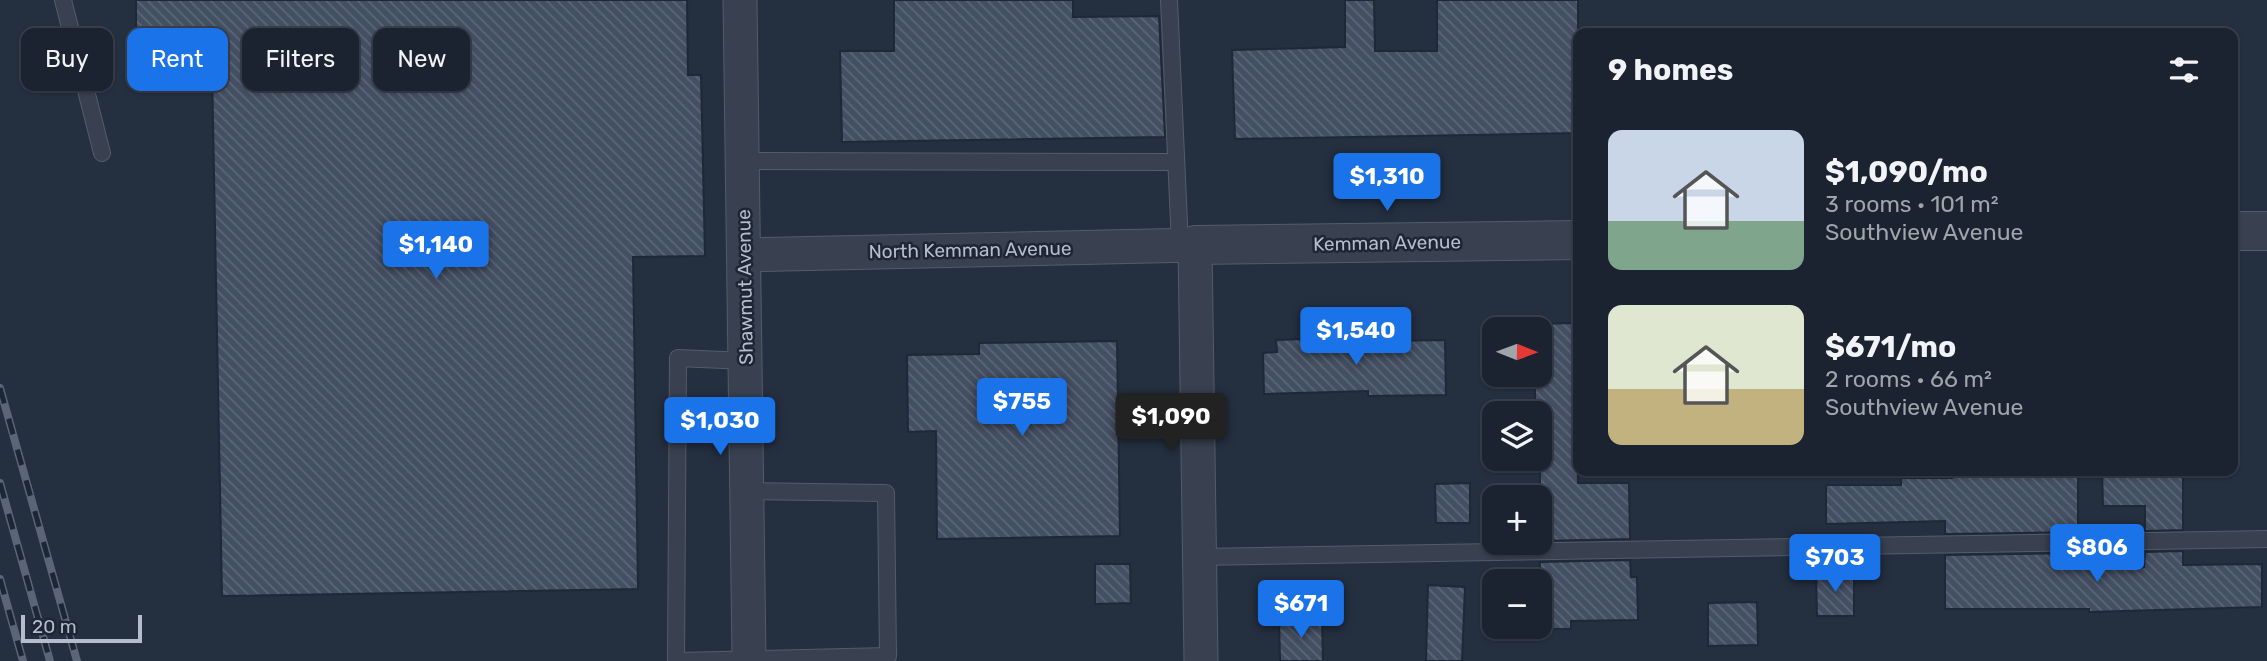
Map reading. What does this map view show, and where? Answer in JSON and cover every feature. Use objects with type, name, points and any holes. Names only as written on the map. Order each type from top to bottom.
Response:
[{"type":"street","name":"Shawmut Avenue","points":[[740,0],[749,659]]},
{"type":"street","points":[[2238,231],[2267,231]]},
{"type":"street","name":"Kemman Avenue","points":[[1188,245],[1573,240]]},
{"type":"street","name":"North Kemman Avenue","points":[[744,255],[1188,245]]},
{"type":"street","points":[[1188,245],[1201,661]]},
{"type":"lane","points":[[63,0],[102,153]]},
{"type":"lane","points":[[1169,0],[1176,162],[1188,245]]},
{"type":"lane","points":[[743,161],[1176,162]]},
{"type":"lane","points":[[746,361],[678,358],[676,661],[888,656],[886,493],[747,491]]},
{"type":"lane","points":[[1199,557],[2267,539]]},
{"type":"building","points":[[136,0],[687,0],[688,75],[701,75],[705,256],[633,257],[638,589],[222,596],[212,91],[228,91],[228,28],[136,28]]},
{"type":"building","points":[[894,0],[1073,0],[1073,17],[1159,16],[1165,137],[842,142],[840,51],[894,51]]},
{"type":"building","points":[[1345,0],[1374,0],[1375,51],[1437,51],[1437,0],[1578,0],[1578,28],[1573,28],[1573,133],[1235,139],[1232,50],[1345,47]]},
{"type":"building","points":[[1573,323],[1573,476],[1578,476],[1578,483],[1629,483],[1630,539],[1552,541],[1552,485],[1540,485],[1540,471],[1552,471],[1552,401],[1535,401],[1535,387],[1552,387],[1552,324]]},
{"type":"building","points":[[1337,338],[1337,342],[1445,340],[1446,395],[1368,396],[1368,391],[1264,394],[1263,353],[1277,352],[1276,340]]},
{"type":"building","points":[[1117,341],[1120,536],[937,539],[936,431],[908,432],[907,355],[979,354],[979,343]]},
{"type":"building","points":[[2078,476],[2078,532],[1945,534],[1945,521],[1826,524],[1826,485],[1901,485],[1901,478]]},
{"type":"building","points":[[2102,476],[2183,476],[2183,530],[2145,531],[2145,506],[2103,506]]},
{"type":"building","points":[[1470,483],[1470,523],[1436,523],[1435,484]]},
{"type":"building","points":[[2183,551],[2183,565],[2262,564],[2262,607],[2089,612],[2089,609],[1945,609],[1945,555],[2078,553],[2078,568],[2139,569],[2144,567],[2145,552]]},
{"type":"building","points":[[1630,560],[1631,577],[1637,577],[1638,620],[1571,621],[1571,629],[1552,629],[1552,569],[1540,569],[1540,562]]},
{"type":"building","points":[[1095,564],[1130,564],[1131,603],[1095,604]]},
{"type":"building","points":[[1816,573],[1854,573],[1854,616],[1817,616]]},
{"type":"building","points":[[1428,585],[1465,587],[1462,661],[1426,661]]},
{"type":"building","points":[[1757,602],[1758,645],[1708,646],[1708,603]]},
{"type":"building","points":[[1279,618],[1322,618],[1323,661],[1280,661]]},
{"type":"railway","points":[[0,388],[77,661]]},
{"type":"railway","points":[[0,483],[50,661]]},
{"type":"railway","points":[[0,579],[23,661]]}]
